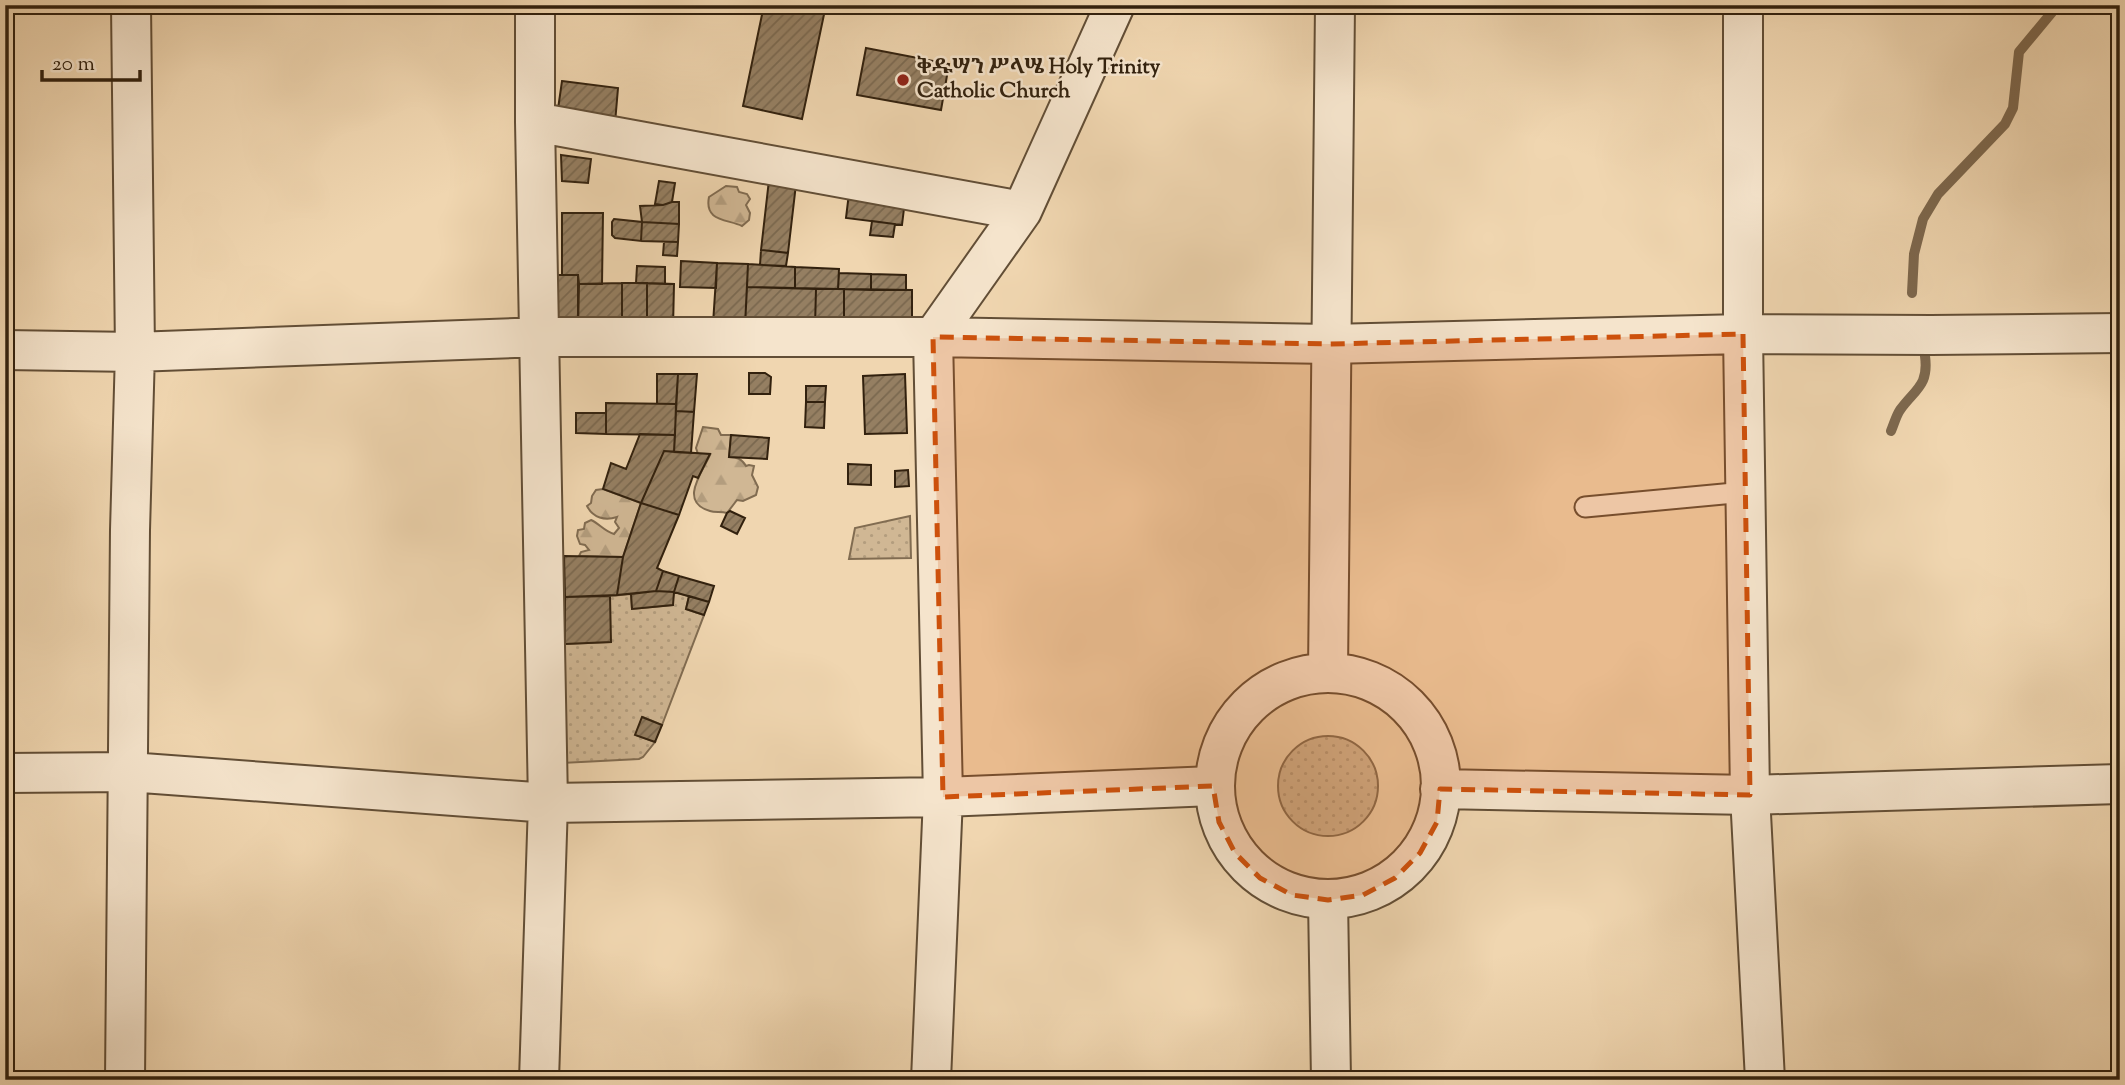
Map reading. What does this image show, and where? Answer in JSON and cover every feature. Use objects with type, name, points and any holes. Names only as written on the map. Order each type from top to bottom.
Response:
[{"type":"street","points":[[125,1080],[135,352],[131,5]]},
{"type":"street","points":[[535,5],[548,803],[539,1080]]},
{"type":"street","points":[[931,1080],[943,797],[933,337],[1022,211],[1115,5]]},
{"type":"street","points":[[1328,673],[1335,5]]},
{"type":"street","points":[[1743,5],[1743,334],[1750,795],[1765,1080]]},
{"type":"street","points":[[536,122],[1022,211]]},
{"type":"street","points":[[5,349],[135,352],[541,337],[933,337],[1330,344],[1743,334],[2120,333]]},
{"type":"street","points":[[1328,673],[1363,678],[1395,694],[1420,719],[1437,751],[1440,789],[1437,821],[1420,853],[1395,878],[1363,895],[1328,900],[1292,895],[1260,878],[1235,853],[1219,822],[1213,786],[1219,751],[1235,720],[1260,694],[1292,678],[1328,673]]},
{"type":"street","points":[[5,773],[129,772],[548,803],[943,797],[1213,786]]},
{"type":"street","points":[[1440,789],[1750,795],[2120,784]]},
{"type":"street","points":[[1328,900],[1331,1080]]},
{"type":"lane","points":[[1585,507],[1745,492]]},
{"type":"highlighted area","points":[[1743,334],[1750,795],[1440,789],[1437,822],[1420,853],[1395,878],[1363,895],[1328,900],[1292,895],[1260,878],[1235,853],[1219,822],[1213,786],[943,797],[933,337],[1330,344]]},
{"type":"green space","points":[[726,186],[737,187],[739,192],[747,194],[750,199],[746,205],[750,213],[749,220],[742,226],[718,218],[710,211],[709,197]]},
{"type":"green space","points":[[703,427],[718,429],[721,435],[731,435],[729,457],[739,459],[746,466],[754,466],[752,475],[758,487],[756,495],[743,501],[737,500],[727,513],[701,507],[694,494],[710,455],[698,454],[696,448]]},
{"type":"green space","points":[[603,489],[641,503],[623,557],[579,556],[581,552],[589,550],[580,544],[577,536],[578,530],[584,529],[585,523],[591,520],[614,534],[619,528],[615,522],[617,517],[600,518],[587,506],[596,490]]},
{"type":"green space","points":[[910,516],[911,558],[849,559],[855,528]]},
{"type":"green space","points":[[674,592],[689,596],[686,609],[704,615],[662,725],[643,717],[636,735],[655,742],[639,759],[562,763],[565,644],[610,642],[610,596],[631,594],[632,609],[672,605]]},
{"type":"green space","points":[[1328,736],[1347,740],[1364,750],[1374,767],[1378,786],[1374,805],[1364,822],[1347,832],[1328,836],[1309,832],[1292,822],[1282,805],[1278,786],[1282,767],[1292,750],[1309,740]]},
{"type":"building","points":[[764,5],[826,5],[802,119],[743,106]]},
{"type":"building","name":"ቅዱሣን ሥላሤ Holy Trinity Catholic Church","points":[[866,48],[949,64],[941,110],[857,95]]},
{"type":"building","points":[[562,81],[618,88],[615,123],[557,116]]},
{"type":"building","points":[[561,155],[591,159],[588,183],[562,181]]},
{"type":"building","points":[[769,180],[796,184],[788,253],[761,250]]},
{"type":"building","points":[[659,181],[675,183],[672,202],[655,204]]},
{"type":"building","points":[[849,193],[905,200],[902,225],[846,218]]},
{"type":"building","points":[[679,202],[679,224],[642,222],[640,206]]},
{"type":"building","points":[[562,213],[603,213],[602,284],[579,284],[578,275],[562,275]]},
{"type":"building","points":[[614,219],[642,222],[641,241],[615,238],[612,235]]},
{"type":"building","points":[[872,221],[895,224],[893,237],[870,235]]},
{"type":"building","points":[[642,222],[679,224],[678,242],[641,241]]},
{"type":"building","points":[[664,242],[678,242],[677,256],[663,255]]},
{"type":"building","points":[[761,250],[788,253],[786,266],[760,265]]},
{"type":"building","points":[[681,261],[717,263],[716,288],[680,287]]},
{"type":"building","points":[[717,263],[748,264],[745,326],[713,324]]},
{"type":"building","points":[[748,264],[795,267],[795,288],[747,287]]},
{"type":"building","points":[[637,266],[665,267],[665,284],[636,283]]},
{"type":"building","points":[[795,267],[839,269],[838,289],[795,288]]},
{"type":"building","points":[[839,273],[871,274],[871,290],[838,289]]},
{"type":"building","points":[[871,274],[906,275],[906,290],[871,290]]},
{"type":"building","points":[[553,275],[578,275],[578,327],[557,322]]},
{"type":"building","points":[[622,283],[622,326],[578,327],[579,284]]},
{"type":"building","points":[[622,283],[647,283],[647,327],[622,326]]},
{"type":"building","points":[[647,283],[674,284],[673,328],[647,327]]},
{"type":"building","points":[[747,287],[816,289],[815,327],[745,326]]},
{"type":"building","points":[[816,289],[844,289],[844,327],[815,327]]},
{"type":"building","points":[[844,289],[912,290],[912,327],[844,327]]},
{"type":"building","points":[[749,373],[765,373],[771,377],[770,394],[749,394]]},
{"type":"building","points":[[657,374],[678,374],[676,404],[657,404]]},
{"type":"building","points":[[678,374],[697,374],[694,412],[676,411]]},
{"type":"building","points":[[905,374],[907,433],[865,434],[863,376]]},
{"type":"building","points":[[806,386],[826,386],[825,402],[806,402]]},
{"type":"building","points":[[806,402],[825,402],[824,428],[805,427]]},
{"type":"building","points":[[606,403],[676,404],[675,435],[606,434]]},
{"type":"building","points":[[676,411],[694,412],[691,453],[674,452]]},
{"type":"building","points":[[576,413],[606,413],[606,434],[576,433]]},
{"type":"building","points":[[640,434],[675,435],[674,452],[664,451],[641,503],[603,489],[611,463],[626,469]]},
{"type":"building","points":[[731,435],[769,438],[767,459],[729,457]]},
{"type":"building","points":[[664,451],[710,454],[698,478],[693,476],[679,515],[641,503]]},
{"type":"building","points":[[848,464],[871,465],[871,485],[848,484]]},
{"type":"building","points":[[908,470],[909,486],[895,487],[895,471]]},
{"type":"building","points":[[641,503],[679,515],[657,568],[663,571],[656,591],[617,595],[623,557]]},
{"type":"building","points":[[730,511],[745,518],[737,534],[721,526]]},
{"type":"building","points":[[564,556],[623,557],[617,595],[565,597]]},
{"type":"building","points":[[663,571],[679,576],[674,592],[656,591]]},
{"type":"building","points":[[679,576],[714,586],[709,602],[674,592]]},
{"type":"building","points":[[674,592],[673,605],[632,609],[631,594]]},
{"type":"building","points":[[610,596],[611,642],[565,644],[565,597]]},
{"type":"building","points":[[689,596],[709,602],[704,615],[686,609]]},
{"type":"building","points":[[642,717],[662,725],[655,742],[635,735]]},
{"type":"waterway","points":[[1912,293],[1914,254],[1923,219],[1938,194],[2005,124],[2013,108],[2019,52],[2058,5]]},
{"type":"waterway","points":[[1891,431],[1900,410],[1923,381],[1925,356]]},
{"type":"place","name":"ቅዱሣን ሥላሤ Holy Trinity Catholic Church","points":[[903,80]]}]
